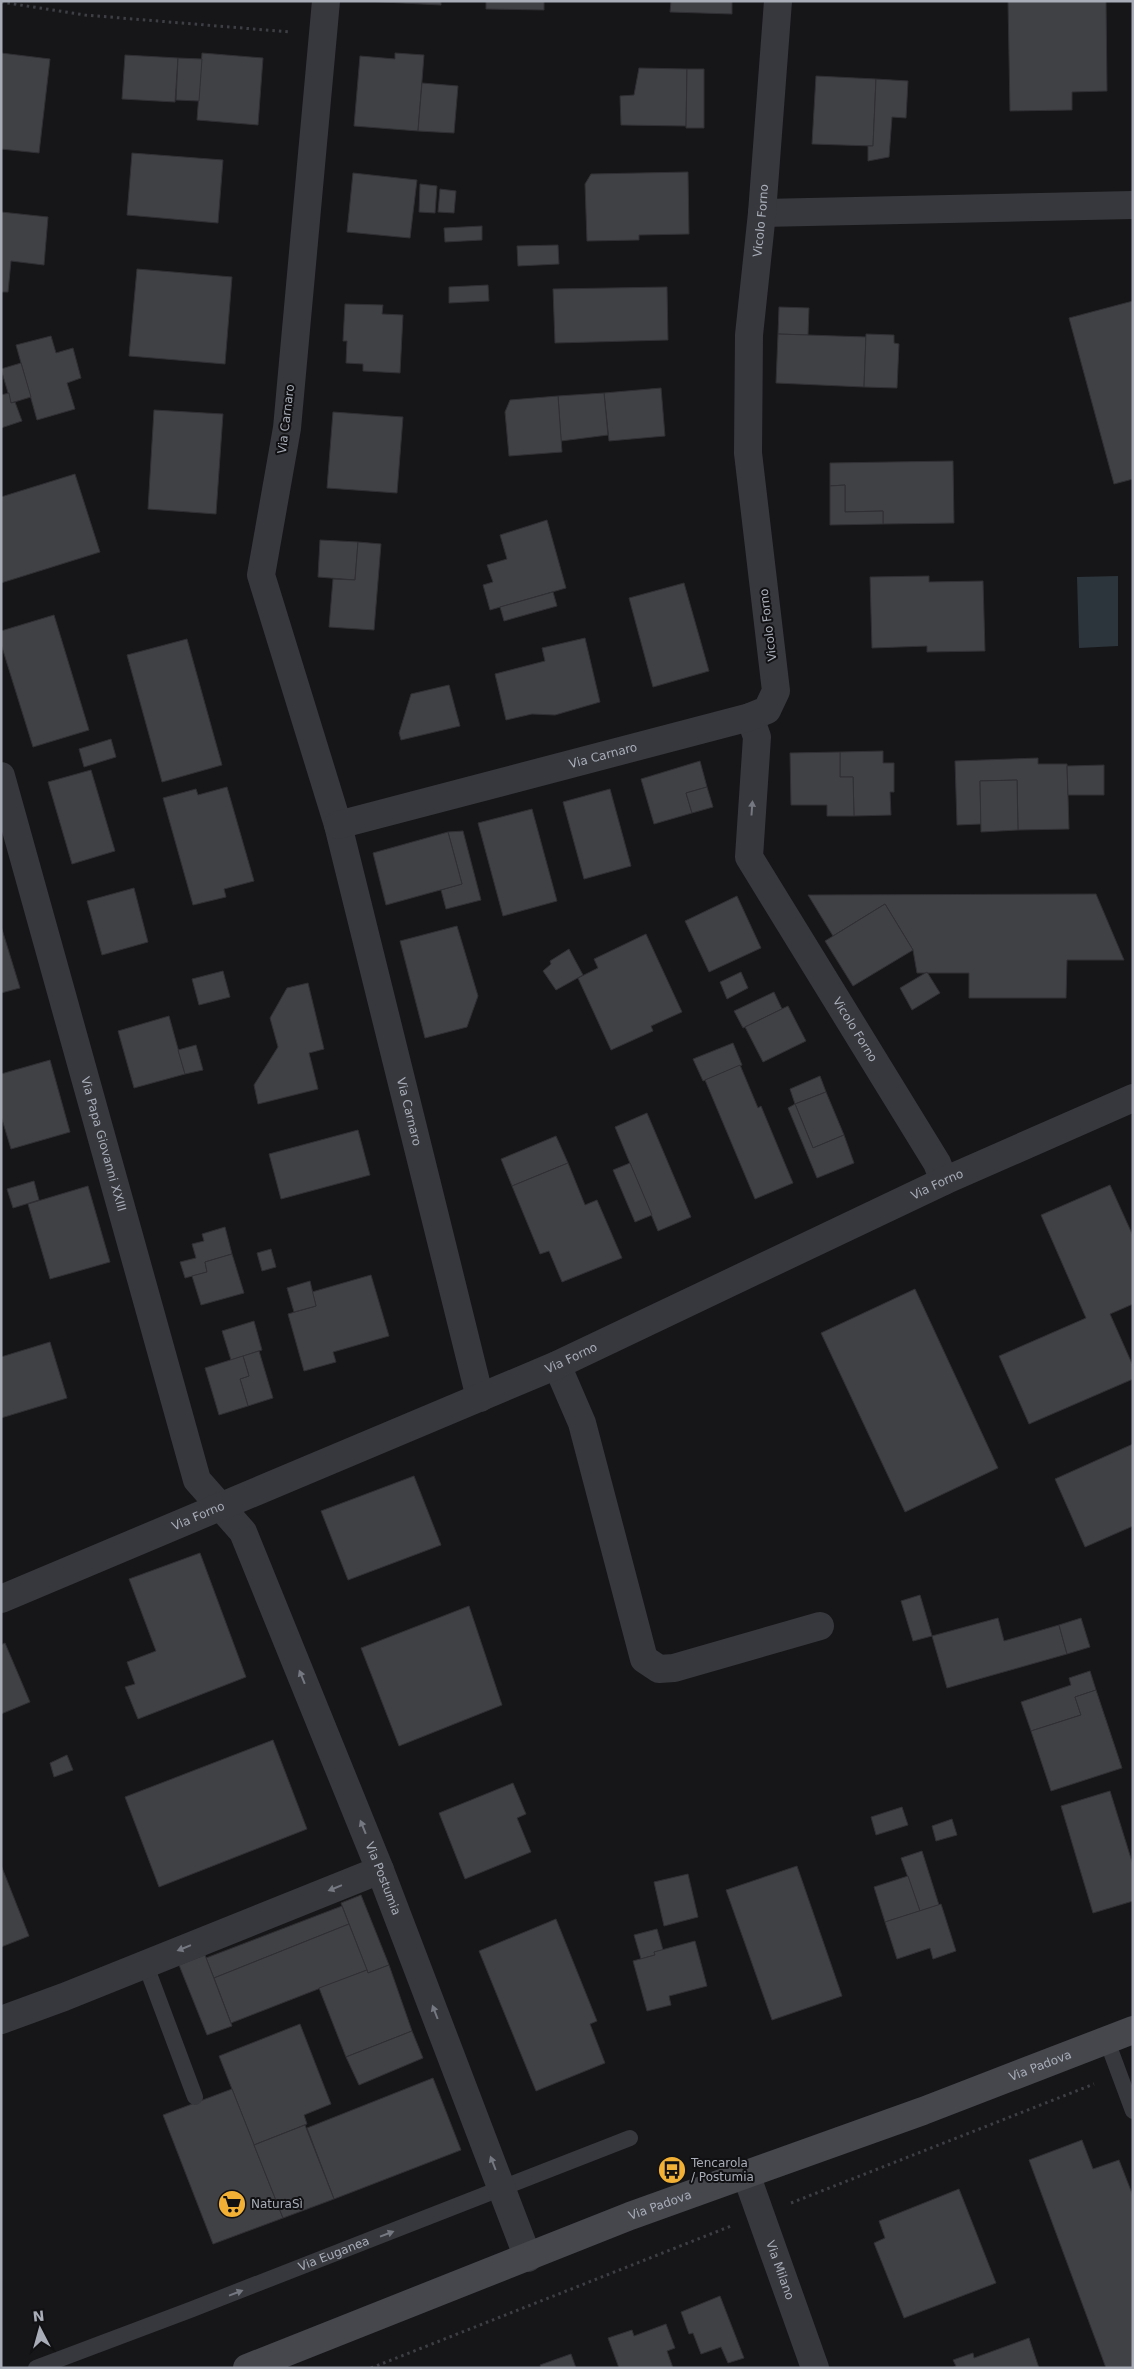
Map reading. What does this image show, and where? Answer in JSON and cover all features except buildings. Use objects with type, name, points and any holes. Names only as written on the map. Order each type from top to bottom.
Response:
[{"type":"main road","name":"Via Padova","points":[[247,2368],[630,2216],[923,2111],[1133,2030]]},
{"type":"street","name":"Via Carnaro","points":[[326,1],[286,428],[261,576],[338,825],[480,1398]]},
{"type":"street","name":"Vicolo Forno","points":[[778,1],[762,213],[750,335],[748,453],[776,691],[767,710],[750,717],[757,737],[749,857],[937,1163],[944,1181]]},
{"type":"street","points":[[762,213],[1133,204]]},
{"type":"street","name":"Via Carnaro","points":[[338,825],[750,717]]},
{"type":"street","name":"Via Papa Giovanni XXIII","points":[[1,777],[197,1480],[220,1507]]},
{"type":"street","name":"Via Forno","points":[[1,1599],[557,1365],[944,1181],[1133,1098]]},
{"type":"street","points":[[557,1365],[582,1423],[644,1659],[659,1669],[674,1668],[820,1626]]},
{"type":"street","name":"Via Postumia","points":[[220,1507],[243,1532],[380,1870],[528,2258]]},
{"type":"street","points":[[1,2020],[64,1997],[380,1870]]},
{"type":"street","name":"Via Milano","points":[[746,2174],[815,2368]]},
{"type":"lane","points":[[145,1964],[195,2097]]},
{"type":"lane","points":[[1107,2041],[1133,2111]]},
{"type":"lane","name":"Via Euganea","points":[[36,2368],[190,2310],[630,2138]]},
{"type":"path","points":[[1,2],[85,15],[323,35]]},
{"type":"shaded area","points":[[1118,576],[1118,646],[1079,648],[1077,577]]},
{"type":"place","name":"Tencarola / Postumia","points":[[672,2170]]},
{"type":"place","name":"NaturaSì","points":[[232,2204]]}]
